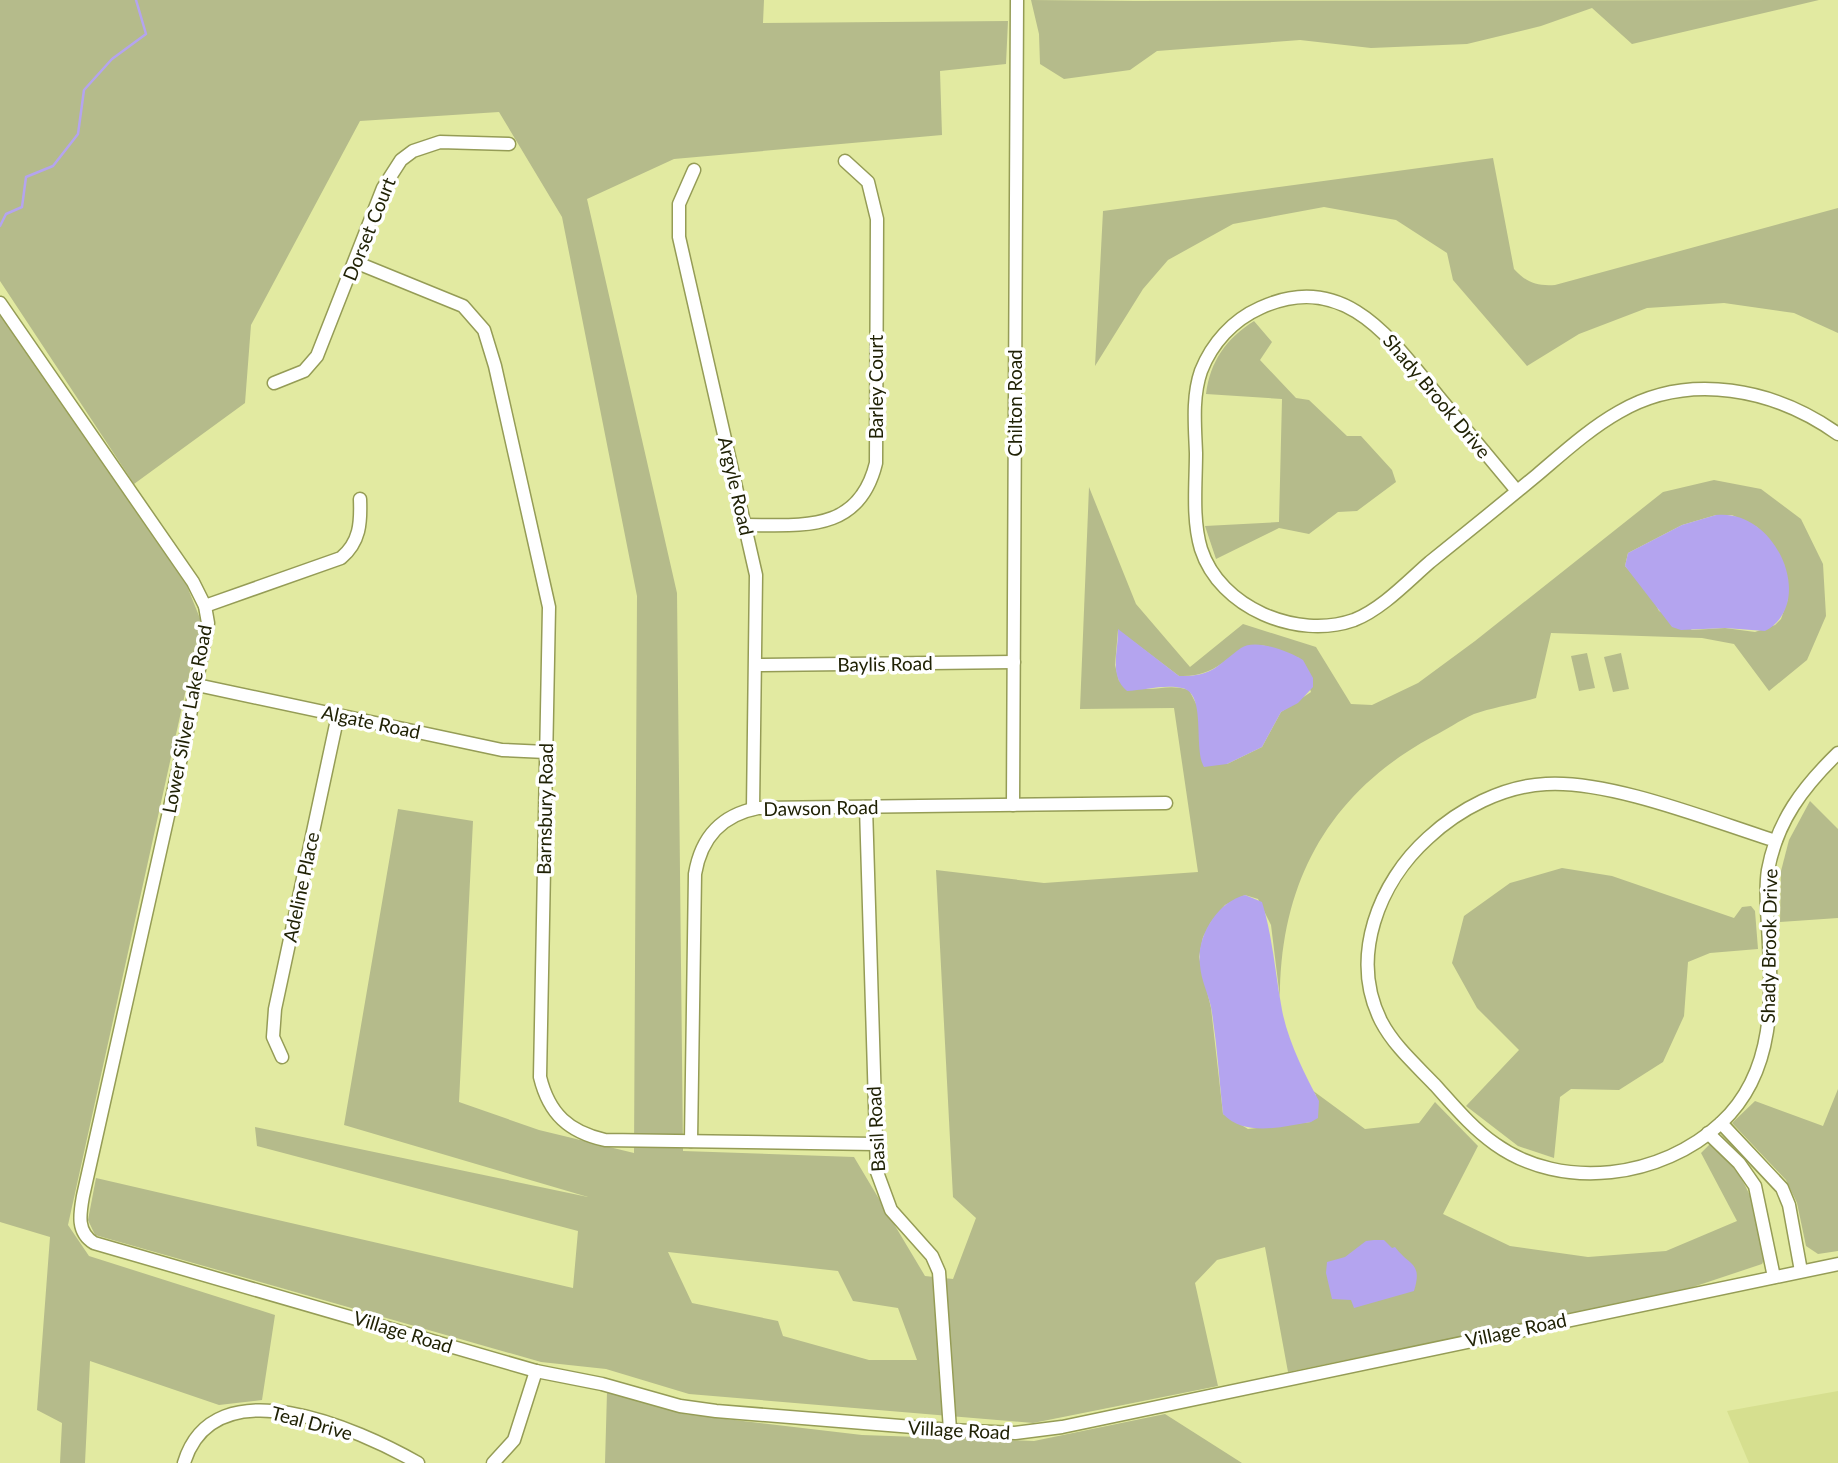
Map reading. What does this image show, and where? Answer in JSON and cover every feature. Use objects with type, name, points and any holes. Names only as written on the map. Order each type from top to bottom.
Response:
[{"type":"street","name":"Chilton Road","points":[[1013,805],[1017,0]]},
{"type":"street","name":"Dorset Court","points":[[274,383],[304,371],[317,356],[386,180],[405,156],[428,144],[440,142],[509,144]]},
{"type":"street","name":"Barley Court","points":[[745,525],[808,525],[836,518],[858,501],[872,477],[876,463],[877,219],[868,182],[845,161]]},
{"type":"street","name":"Argyle Road","points":[[694,170],[679,204],[679,237],[756,575],[757,665],[753,809]]},
{"type":"street","name":"Barnsbury Road","points":[[355,262],[453,299],[474,316],[484,330],[495,366],[547,598],[540,1077],[544,1092],[557,1115],[569,1126],[588,1136],[605,1139],[875,1144]]},
{"type":"street","name":"Shady Brook Drive","points":[[1517,491],[1386,332],[1358,311],[1337,302],[1316,297],[1294,297],[1245,314],[1224,332],[1209,354],[1200,374],[1195,423],[1196,524],[1201,550],[1215,576],[1234,597],[1259,613],[1289,623],[1312,625],[1356,619],[1517,491],[1597,426],[1622,410],[1678,391],[1715,389],[1773,398],[1807,413],[1838,434]]},
{"type":"street","name":"Lower Silver Lake Road","points":[[0,303],[192,582],[205,607],[208,624],[197,685],[85,1190],[80,1222],[88,1239]]},
{"type":"street","points":[[205,607],[341,558],[351,549],[358,533],[360,499]]},
{"type":"street","name":"Baylis Road","points":[[757,665],[1014,662]]},
{"type":"street","name":"Algate Road","points":[[197,685],[502,750],[546,752]]},
{"type":"street","name":"Adeline Place","points":[[282,1057],[273,1037],[275,1009],[338,715]]},
{"type":"street","name":"Shady Brook Drive","points":[[1776,841],[1613,791],[1582,785],[1545,783],[1505,792],[1468,808],[1437,829],[1409,855],[1394,877],[1373,925],[1368,956],[1371,989],[1380,1019],[1394,1042],[1477,1130],[1497,1146],[1536,1163],[1570,1171],[1603,1174],[1629,1171],[1660,1161],[1709,1133],[1721,1123],[1746,1091],[1768,1034],[1772,988],[1766,884],[1776,841],[1796,799],[1838,753]]},
{"type":"street","name":"Dawson Road","points":[[691,1141],[698,858],[704,844],[720,824],[753,809],[1166,803]]},
{"type":"street","name":"Basil Road","points":[[866,807],[877,1172],[888,1204],[904,1227],[932,1256],[939,1272],[950,1430]]},
{"type":"street","points":[[1721,1123],[1782,1188],[1789,1205],[1801,1271]]},
{"type":"street","points":[[1709,1133],[1739,1163],[1755,1186],[1774,1277]]},
{"type":"street","name":"Village Road","points":[[88,1239],[122,1252],[536,1371],[602,1384],[680,1406],[950,1430],[1015,1433],[1062,1427],[1838,1264]]},
{"type":"street","points":[[493,1463],[514,1440],[536,1371]]},
{"type":"street","name":"Teal Drive","points":[[184,1463],[190,1447],[204,1427],[225,1414],[248,1409],[319,1422],[379,1443],[418,1463]]},
{"type":"shaded area","points":[[0,0],[764,0],[763,23],[1008,21],[1006,64],[940,71],[942,135],[674,159],[587,199],[677,593],[683,1151],[854,1157],[925,1276],[953,1279],[976,1218],[953,1197],[936,870],[1044,883],[1198,872],[1174,708],[1080,709],[1089,487],[1136,604],[1190,667],[1243,624],[1316,647],[1351,704],[1372,705],[1418,683],[1663,492],[1714,480],[1761,489],[1801,519],[1823,564],[1826,616],[1807,660],[1769,691],[1734,644],[1702,638],[1551,633],[1536,698],[1474,714],[1432,737],[1396,760],[1365,785],[1339,814],[1317,845],[1301,879],[1289,916],[1282,956],[1280,998],[1271,925],[1258,899],[1245,895],[1225,905],[1203,937],[1199,957],[1211,1008],[1223,1114],[1248,1129],[1311,1122],[1316,1095],[1312,1090],[1365,1129],[1419,1123],[1435,1102],[1478,1146],[1443,1214],[1510,1246],[1588,1257],[1666,1251],[1737,1221],[1701,1153],[1711,1143],[1735,1170],[1749,1194],[1766,1256],[1762,1264],[1684,1290],[1288,1372],[1265,1247],[1217,1260],[1195,1283],[1218,1386],[1033,1423],[689,1394],[606,1369],[541,1362],[95,1235],[88,1220],[96,1178],[573,1288],[578,1231],[257,1146],[255,1127],[588,1197],[344,1125],[398,809],[473,821],[459,1102],[539,1130],[634,1153],[637,596],[562,217],[499,112],[360,121],[251,325],[245,403],[134,484],[0,281]],"holes":[[[1716,515],[1732,515],[1757,527],[1784,564],[1788,599],[1781,619],[1775,625],[1755,632],[1725,628],[1692,630],[1659,611],[1651,596],[1625,566],[1628,553],[1682,525]],[[1118,630],[1179,676],[1206,672],[1249,646],[1262,645],[1299,658],[1311,692],[1281,712],[1262,747],[1227,764],[1189,690],[1130,686],[1119,681],[1115,665]],[[668,1252],[838,1271],[853,1301],[898,1308],[917,1360],[869,1360],[783,1336],[778,1321],[692,1303]]]},
{"type":"shaded area","points":[[1031,0],[1819,0],[1632,44],[1592,8],[1541,26],[1467,44],[1371,48],[1300,40],[1157,51],[1130,70],[1064,79],[1040,64],[1039,34]]},
{"type":"shaded area","points":[[1493,158],[1514,269],[1523,278],[1542,285],[1555,285],[1838,208],[1838,333],[1794,313],[1724,303],[1647,308],[1579,334],[1527,366],[1453,280],[1447,253],[1396,220],[1324,207],[1233,224],[1168,260],[1143,289],[1095,366],[1103,211]]},
{"type":"shaded area","points":[[0,316],[187,586],[201,621],[68,1225],[89,1256],[275,1315],[262,1400],[219,1405],[90,1361],[85,1463],[60,1463],[62,1423],[37,1410],[50,1237],[0,1222]]},
{"type":"shaded area","points":[[1254,321],[1272,342],[1260,360],[1296,398],[1309,400],[1347,436],[1361,436],[1392,470],[1396,482],[1357,511],[1338,512],[1309,534],[1279,528],[1216,559],[1205,526],[1279,522],[1282,399],[1206,394],[1211,371],[1221,352],[1236,335]]},
{"type":"shaded area","points":[[1716,515],[1738,517],[1757,526],[1772,542],[1783,560],[1788,581],[1788,600],[1780,618],[1765,631],[1725,628],[1681,630],[1672,627],[1625,566],[1628,553],[1682,525]]},
{"type":"shaded area","points":[[1118,629],[1179,676],[1207,672],[1247,645],[1264,645],[1303,660],[1313,678],[1313,687],[1298,703],[1281,712],[1262,747],[1227,764],[1204,767],[1199,747],[1197,710],[1190,692],[1175,687],[1127,691],[1121,685],[1116,670]]},
{"type":"shaded area","points":[[1587,653],[1595,688],[1579,691],[1571,656]]},
{"type":"shaded area","points":[[1621,653],[1629,689],[1613,692],[1604,657]]},
{"type":"shaded area","points":[[1810,801],[1838,829],[1838,918],[1780,922],[1781,871],[1789,840]]},
{"type":"shaded area","points":[[1562,868],[1612,876],[1734,918],[1742,907],[1751,906],[1755,911],[1758,949],[1710,953],[1688,962],[1684,1016],[1663,1062],[1619,1090],[1571,1089],[1560,1097],[1554,1158],[1518,1146],[1466,1106],[1519,1050],[1477,1008],[1452,963],[1464,916],[1510,883]]},
{"type":"shaded area","points":[[1245,895],[1262,902],[1288,1033],[1319,1101],[1318,1118],[1311,1122],[1276,1128],[1253,1128],[1242,1126],[1223,1114],[1213,1020],[1200,965],[1201,943],[1217,913]]},
{"type":"shaded area","points":[[1838,1089],[1838,1251],[1818,1254],[1806,1246],[1797,1203],[1786,1180],[1732,1123],[1755,1101],[1823,1126]]},
{"type":"shaded area","points":[[1384,1240],[1392,1248],[1395,1247],[1413,1265],[1417,1275],[1414,1291],[1354,1308],[1351,1300],[1332,1299],[1326,1273],[1327,1262],[1345,1257],[1366,1241]]},
{"type":"shaded area","points":[[1838,1391],[1838,1463],[1749,1463],[1727,1411]]},
{"type":"shaded area","points":[[607,1392],[684,1414],[862,1435],[1034,1441],[1165,1414],[1242,1463],[605,1463]]},
{"type":"waterway","points":[[0,226],[6,214],[22,207],[26,177],[53,166],[78,134],[84,90],[112,59],[146,34],[136,0]]}]
